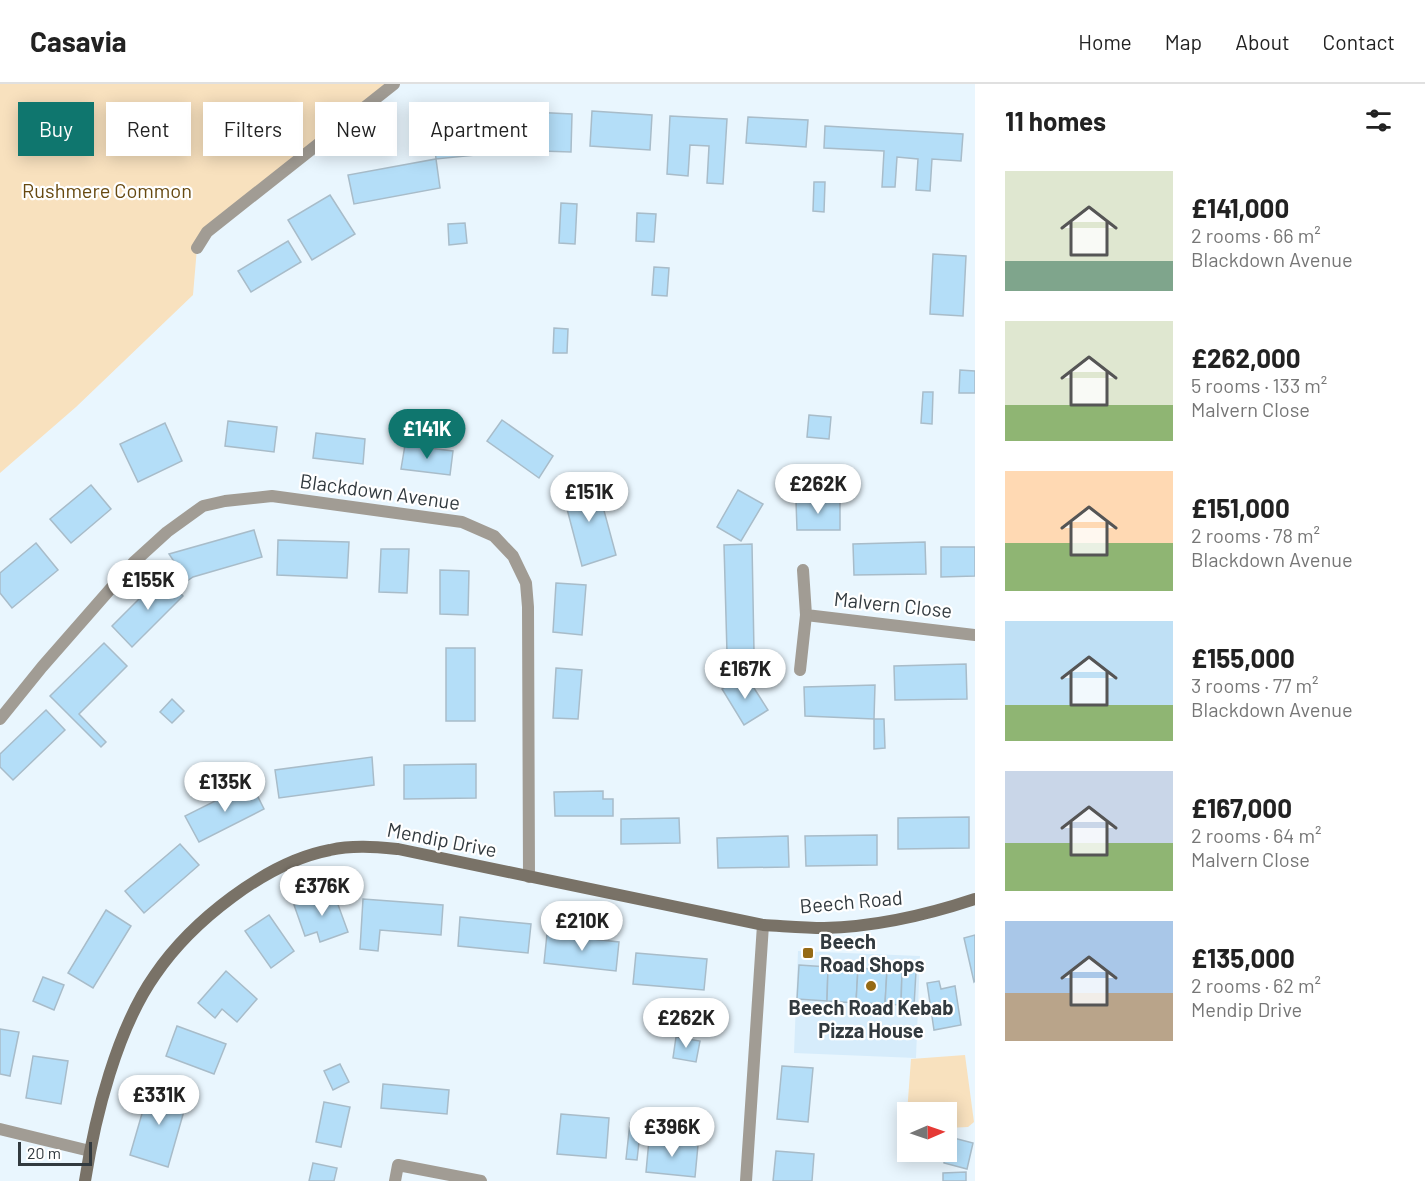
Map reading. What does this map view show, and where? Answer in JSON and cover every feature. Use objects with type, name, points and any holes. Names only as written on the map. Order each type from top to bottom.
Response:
[{"type":"street","points":[[197,248],[207,232],[394,84]]},
{"type":"street","name":"Blackdown Avenue","points":[[0,719],[42,667],[134,562],[166,532],[203,506],[272,496],[462,522],[494,536],[513,556],[526,583],[529,877]]},
{"type":"street","name":"Malvern Close","points":[[800,670],[806,615],[803,570]]},
{"type":"street","name":"Malvern Close","points":[[806,615],[975,635]]},
{"type":"street","name":"Mendip Drive","points":[[85,1181],[100,1108],[120,1048],[132,1016],[154,976],[200,925],[229,899],[249,885],[285,866],[328,850],[371,846],[398,849],[763,925]]},
{"type":"street","name":"Beech Road","points":[[763,925],[825,928],[878,923],[924,914],[975,899]]},
{"type":"street","points":[[746,1181],[763,925]]},
{"type":"street","points":[[0,1129],[90,1151]]},
{"type":"street","points":[[395,1181],[398,1165],[481,1181]]},
{"type":"shaded area","points":[[798,951],[920,956],[916,1058],[794,1053]]},
{"type":"green space","name":"Rushmere Common","points":[[0,84],[394,84],[371,102],[315,102],[315,147],[207,232],[197,248],[193,295],[76,407],[0,473]]},
{"type":"green space","points":[[965,1055],[974,1122],[968,1127],[957,1128],[957,1102],[908,1102],[911,1059]]},
{"type":"building","points":[[592,111],[652,115],[650,150],[590,146]]},
{"type":"building","points":[[549,113],[572,114],[571,152],[549,151]]},
{"type":"building","points":[[670,116],[727,119],[723,184],[707,183],[709,146],[690,145],[688,176],[667,174]]},
{"type":"building","points":[[748,117],[808,120],[806,147],[746,143]]},
{"type":"building","points":[[825,126],[963,134],[961,161],[932,159],[930,191],[916,190],[918,159],[897,157],[895,187],[882,187],[884,151],[824,148]]},
{"type":"building","points":[[436,156],[466,156],[436,159]]},
{"type":"building","points":[[436,159],[440,188],[354,204],[348,175]]},
{"type":"building","points":[[814,182],[825,182],[824,212],[813,211]]},
{"type":"building","points":[[330,195],[355,234],[312,260],[288,220]]},
{"type":"building","points":[[561,203],[577,204],[575,244],[559,243]]},
{"type":"building","points":[[637,213],[656,214],[654,242],[636,241]]},
{"type":"building","points":[[465,223],[467,243],[449,245],[448,224]]},
{"type":"building","points":[[288,241],[301,262],[251,292],[238,271]]},
{"type":"building","points":[[933,254],[966,256],[963,316],[930,314]]},
{"type":"building","points":[[654,267],[669,268],[667,296],[652,295]]},
{"type":"building","points":[[554,328],[568,329],[567,353],[553,353]]},
{"type":"building","points":[[960,370],[975,371],[975,393],[959,393]]},
{"type":"building","points":[[923,392],[933,392],[932,424],[921,423]]},
{"type":"building","points":[[809,415],[831,417],[829,439],[807,437]]},
{"type":"building","points":[[502,420],[553,456],[539,478],[487,441]]},
{"type":"building","points":[[228,421],[277,427],[274,452],[225,446]]},
{"type":"building","points":[[165,423],[182,461],[138,482],[120,444]]},
{"type":"building","points":[[316,433],[365,439],[363,464],[313,458]]},
{"type":"building","points":[[405,445],[453,451],[450,475],[401,469]]},
{"type":"building","points":[[596,481],[616,555],[582,566],[562,490]]},
{"type":"building","points":[[91,485],[111,509],[71,543],[50,519]]},
{"type":"building","points":[[738,490],[763,504],[741,541],[717,527]]},
{"type":"building","points":[[840,500],[840,530],[797,530],[796,501]]},
{"type":"building","points":[[254,530],[262,557],[193,577],[187,581],[169,554]]},
{"type":"building","points":[[278,540],[349,542],[347,578],[277,575]]},
{"type":"building","points":[[925,542],[926,574],[854,575],[853,544]]},
{"type":"building","points":[[36,543],[58,570],[12,608],[0,593],[0,573]]},
{"type":"building","points":[[752,544],[754,652],[727,653],[724,545]]},
{"type":"building","points":[[941,547],[975,547],[975,576],[941,577]]},
{"type":"building","points":[[381,549],[409,549],[407,593],[379,592]]},
{"type":"building","points":[[440,570],[469,571],[468,615],[440,614]]},
{"type":"building","points":[[163,575],[183,596],[132,647],[112,626]]},
{"type":"building","points":[[556,583],[586,585],[582,635],[553,632]]},
{"type":"building","points":[[104,643],[127,666],[79,714],[106,742],[101,747],[50,696]]},
{"type":"building","points":[[446,648],[475,648],[475,721],[446,721]]},
{"type":"building","points":[[966,664],[967,699],[895,700],[894,666]]},
{"type":"building","points":[[556,668],[582,670],[578,719],[553,718]]},
{"type":"building","points":[[745,674],[768,710],[744,725],[722,689]]},
{"type":"building","points":[[875,685],[874,719],[805,716],[804,687]]},
{"type":"building","points":[[172,699],[184,711],[172,723],[160,712]]},
{"type":"building","points":[[46,710],[65,730],[13,780],[0,767],[0,754]]},
{"type":"building","points":[[874,719],[884,719],[885,748],[874,749]]},
{"type":"building","points":[[372,757],[374,785],[279,798],[275,770]]},
{"type":"building","points":[[476,764],[476,798],[404,799],[404,765]]},
{"type":"building","points":[[251,783],[264,809],[199,842],[185,816]]},
{"type":"building","points":[[603,791],[603,799],[613,799],[613,816],[555,816],[554,792]]},
{"type":"building","points":[[969,817],[969,848],[898,849],[898,818]]},
{"type":"building","points":[[679,818],[680,843],[621,844],[621,819]]},
{"type":"building","points":[[877,835],[877,865],[806,866],[805,836]]},
{"type":"building","points":[[788,836],[789,867],[718,868],[717,838]]},
{"type":"building","points":[[180,844],[199,865],[144,913],[125,891]]},
{"type":"building","points":[[333,891],[348,932],[320,942],[317,932],[305,936],[294,905]]},
{"type":"building","points":[[363,899],[443,905],[441,935],[380,930],[378,951],[360,949]]},
{"type":"building","points":[[106,910],[131,926],[93,988],[68,973]]},
{"type":"building","points":[[269,915],[294,951],[271,968],[245,931]]},
{"type":"building","points":[[460,917],[531,924],[528,953],[458,946]]},
{"type":"building","points":[[547,934],[619,942],[616,971],[544,963]]},
{"type":"building","points":[[975,935],[975,981],[974,982],[964,938]]},
{"type":"building","points":[[636,953],[707,959],[704,990],[633,984]]},
{"type":"building","points":[[799,965],[828,967],[827,1001],[797,999]]},
{"type":"building","points":[[828,967],[858,968],[856,1003],[827,1001]]},
{"type":"building","name":"Beech Road Kebab Pizza House","points":[[858,968],[887,970],[885,1004],[856,1003]]},
{"type":"building","points":[[887,970],[902,971],[901,1005],[885,1004]]},
{"type":"building","points":[[226,971],[257,999],[237,1022],[222,1009],[215,1018],[198,1003]]},
{"type":"building","points":[[902,971],[916,971],[914,1006],[901,1005]]},
{"type":"building","points":[[43,977],[64,985],[54,1010],[33,1001]]},
{"type":"building","points":[[939,981],[941,989],[955,986],[961,1025],[934,1030],[927,983]]},
{"type":"building","points":[[177,1026],[226,1044],[214,1074],[166,1056]]},
{"type":"building","points":[[0,1029],[19,1032],[10,1076],[0,1074]]},
{"type":"building","points":[[676,1037],[700,1041],[696,1062],[673,1058]]},
{"type":"building","points":[[33,1056],[68,1061],[61,1104],[26,1098]]},
{"type":"building","points":[[340,1064],[349,1082],[333,1090],[324,1071]]},
{"type":"building","points":[[782,1066],[813,1068],[808,1122],[777,1119]]},
{"type":"building","points":[[383,1084],[449,1090],[447,1114],[381,1108]]},
{"type":"building","points":[[150,1086],[188,1097],[168,1167],[130,1155]]},
{"type":"building","points":[[324,1102],[350,1107],[341,1147],[316,1142]]},
{"type":"building","points":[[561,1114],[609,1118],[606,1158],[557,1154]]},
{"type":"building","points":[[630,1123],[641,1124],[637,1160],[626,1159]]},
{"type":"building","points":[[957,1139],[973,1143],[967,1169],[944,1163],[957,1162]]},
{"type":"building","points":[[649,1140],[698,1145],[695,1177],[646,1172]]},
{"type":"building","points":[[776,1151],[814,1154],[812,1181],[773,1181]]},
{"type":"building","points":[[313,1163],[337,1168],[334,1181],[309,1181]]},
{"type":"building","points":[[966,1172],[966,1181],[943,1181],[943,1173]]},
{"type":"place","name":"Beech Road Shops","points":[[808,953]]},
{"type":"place","name":"Beech Road Kebab Pizza House","points":[[871,986]]}]
